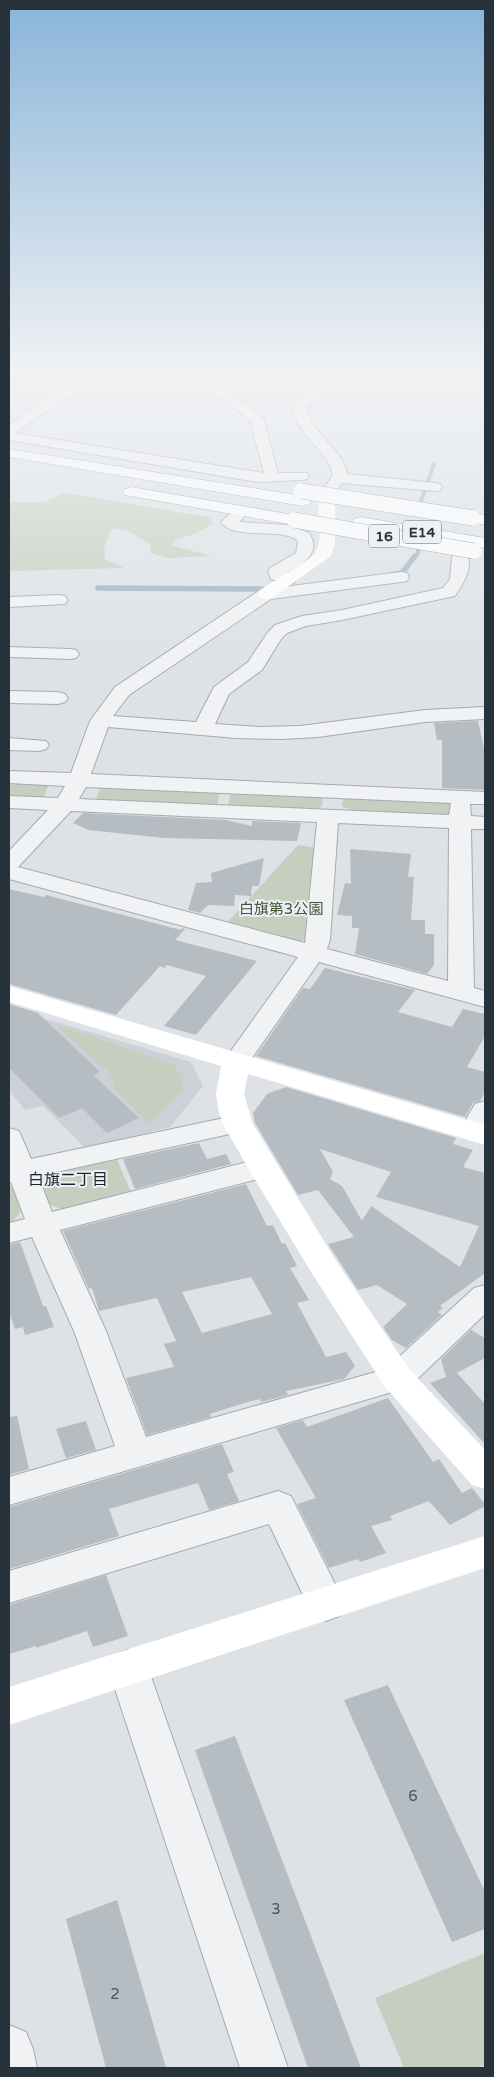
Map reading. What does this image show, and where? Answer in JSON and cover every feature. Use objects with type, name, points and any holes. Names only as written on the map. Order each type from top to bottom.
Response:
[{"type":"main road","name":"E14","points":[[56,469],[300,500]]},
{"type":"main road","name":"E14","points":[[108,469],[300,500],[476,551]]},
{"type":"main road","name":"16","points":[[180,469],[277,483],[300,500],[476,551]]},
{"type":"main road","points":[[266,594],[322,556],[325,551],[327,501],[334,484]]},
{"type":"main road","name":"16","points":[[115,489],[241,511],[300,500],[479,519]]},
{"type":"main road","name":"E14","points":[[360,516],[485,532]]},
{"type":"main road","points":[[9,994],[236,1062],[481,1125]]},
{"type":"main road","points":[[236,1062],[230,1094],[238,1124],[263,1168],[324,1267],[397,1378],[485,1474]]},
{"type":"main road","points":[[9,1706],[485,1552]]},
{"type":"street","points":[[204,469],[277,483]]},
{"type":"street","points":[[273,469],[277,483]]},
{"type":"street","points":[[300,500],[306,469]]},
{"type":"street","points":[[340,469],[334,484],[435,486]]},
{"type":"street","points":[[241,511],[229,522],[232,525],[270,527],[293,531],[303,536],[307,548],[304,555],[276,572],[277,575],[288,580]]},
{"type":"street","points":[[204,728],[221,691],[255,666],[274,636],[281,629],[302,621],[342,615],[449,592],[476,551]]},
{"type":"street","points":[[9,864],[64,805],[78,780],[100,721],[111,704],[129,686],[266,594],[401,578]]},
{"type":"street","points":[[9,602],[60,600]]},
{"type":"street","points":[[9,652],[70,654]]},
{"type":"street","points":[[9,696],[58,698]]},
{"type":"street","points":[[100,721],[140,722],[184,728],[270,733],[335,730],[422,716],[485,713]]},
{"type":"street","points":[[333,750],[335,730]]},
{"type":"street","points":[[9,744],[40,745]]},
{"type":"street","points":[[9,777],[330,787],[485,798]]},
{"type":"street","points":[[461,797],[459,873],[461,992]]},
{"type":"street","points":[[9,802],[485,823]]},
{"type":"street","points":[[236,1062],[314,953],[318,940],[328,815]]},
{"type":"street","points":[[9,872],[485,999]]},
{"type":"street","points":[[15,1172],[238,1124]]},
{"type":"street","points":[[9,1137],[15,1172],[42,1225],[90,1331],[136,1454]]},
{"type":"street","points":[[9,1233],[263,1168]]},
{"type":"street","points":[[9,1491],[397,1378],[485,1296]]},
{"type":"street","points":[[9,1587],[278,1506],[326,1604]]},
{"type":"street","points":[[128,1668],[264,2068]]},
{"type":"street","points":[[9,2049],[13,2068]]},
{"type":"shaded area","points":[[29,1014],[191,1062],[203,1086],[170,1127],[86,1148],[43,1106],[25,1110],[9,1090],[9,1022]]},
{"type":"green space","points":[[65,493],[208,517],[213,523],[197,533],[176,540],[171,545],[211,556],[167,558],[151,553],[150,544],[128,531],[112,528],[104,548],[105,559],[124,568],[9,571],[9,502],[44,502]]},
{"type":"green space","points":[[9,782],[49,784],[43,798],[9,796]]},
{"type":"green space","points":[[102,784],[220,790],[217,805],[96,799]]},
{"type":"green space","points":[[231,791],[319,795],[323,798],[322,806],[316,809],[228,805]]},
{"type":"green space","points":[[349,796],[454,801],[454,815],[351,810],[342,806],[343,799]]},
{"type":"green space","name":"白旗第3公園","points":[[298,845],[317,848],[309,937],[295,944],[225,925]]},
{"type":"green space","points":[[62,1026],[174,1065],[182,1077],[183,1089],[149,1124],[114,1088],[111,1074],[58,1028]]},
{"type":"green space","points":[[115,1155],[131,1192],[62,1209],[45,1203],[37,1183],[46,1171]]},
{"type":"green space","points":[[9,1185],[17,1189],[25,1207],[12,1222],[9,1222]]},
{"type":"green space","points":[[485,1953],[485,2065],[478,2068],[404,2068],[375,1998]]},
{"type":"building","points":[[478,721],[485,754],[485,790],[442,788],[442,740],[437,740],[434,723]]},
{"type":"building","points":[[83,813],[226,820],[252,826],[252,821],[301,823],[297,841],[164,838],[88,830],[73,823]]},
{"type":"building","points":[[350,849],[411,854],[408,877],[414,877],[411,920],[425,920],[425,934],[434,934],[434,965],[427,974],[355,954],[359,928],[352,928],[352,916],[337,915],[345,883],[351,884]]},
{"type":"building","points":[[264,858],[259,886],[252,886],[251,896],[235,895],[234,906],[208,905],[200,913],[188,910],[196,883],[212,882],[211,873]]},
{"type":"building","points":[[9,889],[44,897],[46,895],[181,930],[182,928],[185,929],[175,940],[257,961],[196,1035],[164,1026],[206,976],[167,965],[165,968],[160,966],[116,1015],[9,984]]},
{"type":"building","points":[[325,968],[415,990],[398,1012],[452,1027],[463,1009],[485,1014],[485,1036],[467,1067],[485,1072],[485,1092],[480,1101],[473,1103],[465,1117],[256,1056],[303,988],[310,989]]},
{"type":"building","points":[[9,1004],[38,1013],[100,1072],[93,1075],[139,1118],[107,1133],[82,1108],[59,1118],[9,1068]]},
{"type":"building","points":[[286,1087],[456,1138],[453,1144],[473,1150],[463,1167],[485,1173],[485,1273],[440,1306],[443,1308],[438,1312],[442,1315],[406,1348],[392,1340],[383,1327],[407,1304],[377,1285],[358,1290],[328,1244],[354,1237],[318,1190],[298,1195],[255,1123],[253,1113],[267,1094]],"holes":[[[320,1149],[391,1172],[376,1197],[479,1226],[460,1267],[371,1206],[362,1221],[342,1186],[330,1179],[333,1172]]]},
{"type":"building","points":[[199,1143],[207,1159],[226,1154],[231,1164],[135,1189],[123,1159]]},
{"type":"building","points":[[246,1184],[267,1226],[273,1225],[282,1244],[285,1243],[297,1266],[290,1268],[309,1300],[297,1303],[326,1357],[346,1352],[355,1366],[344,1379],[286,1391],[288,1395],[261,1402],[260,1399],[244,1403],[210,1414],[211,1417],[147,1435],[126,1378],[174,1367],[164,1344],[176,1341],[157,1298],[99,1311],[92,1288],[89,1289],[63,1231]],"holes":[[[251,1277],[272,1314],[202,1333],[182,1292]]]},
{"type":"building","points":[[20,1242],[43,1306],[46,1306],[54,1327],[25,1335],[23,1327],[15,1329],[9,1312],[9,1245]]},
{"type":"building","points":[[471,1330],[485,1338],[485,1358],[451,1376],[457,1373],[485,1404],[485,1444],[430,1383],[446,1377],[441,1359]]},
{"type":"building","points":[[388,1398],[433,1462],[439,1459],[462,1493],[472,1488],[485,1506],[450,1525],[429,1501],[390,1516],[392,1520],[371,1526],[386,1553],[360,1562],[358,1559],[329,1568],[297,1504],[316,1498],[276,1428],[303,1420],[307,1427]]},
{"type":"building","points":[[17,1416],[29,1469],[9,1475],[9,1417]]},
{"type":"building","points":[[86,1421],[96,1450],[66,1458],[56,1429]]},
{"type":"building","points":[[222,1444],[234,1472],[227,1474],[239,1501],[209,1510],[198,1483],[109,1509],[119,1536],[9,1569],[9,1507]]},
{"type":"building","points":[[106,1575],[128,1636],[93,1647],[87,1631],[36,1648],[36,1646],[9,1654],[9,1605]]},
{"type":"building","points":[[388,1685],[485,1892],[485,1929],[452,1942],[344,1700]]},
{"type":"building","points":[[235,1736],[361,2068],[308,2068],[195,1750]]},
{"type":"building","points":[[117,1900],[166,2068],[106,2068],[66,1919]]},
{"type":"waterway","points":[[421,501],[432,469]]},
{"type":"waterway","points":[[414,558],[418,553],[418,549]]},
{"type":"waterway","points":[[394,574],[402,573],[415,556]]},
{"type":"waterway","points":[[98,588],[271,589]]},
{"type":"district","name":"白旗二丁目","points":[[68,1179]]}]
